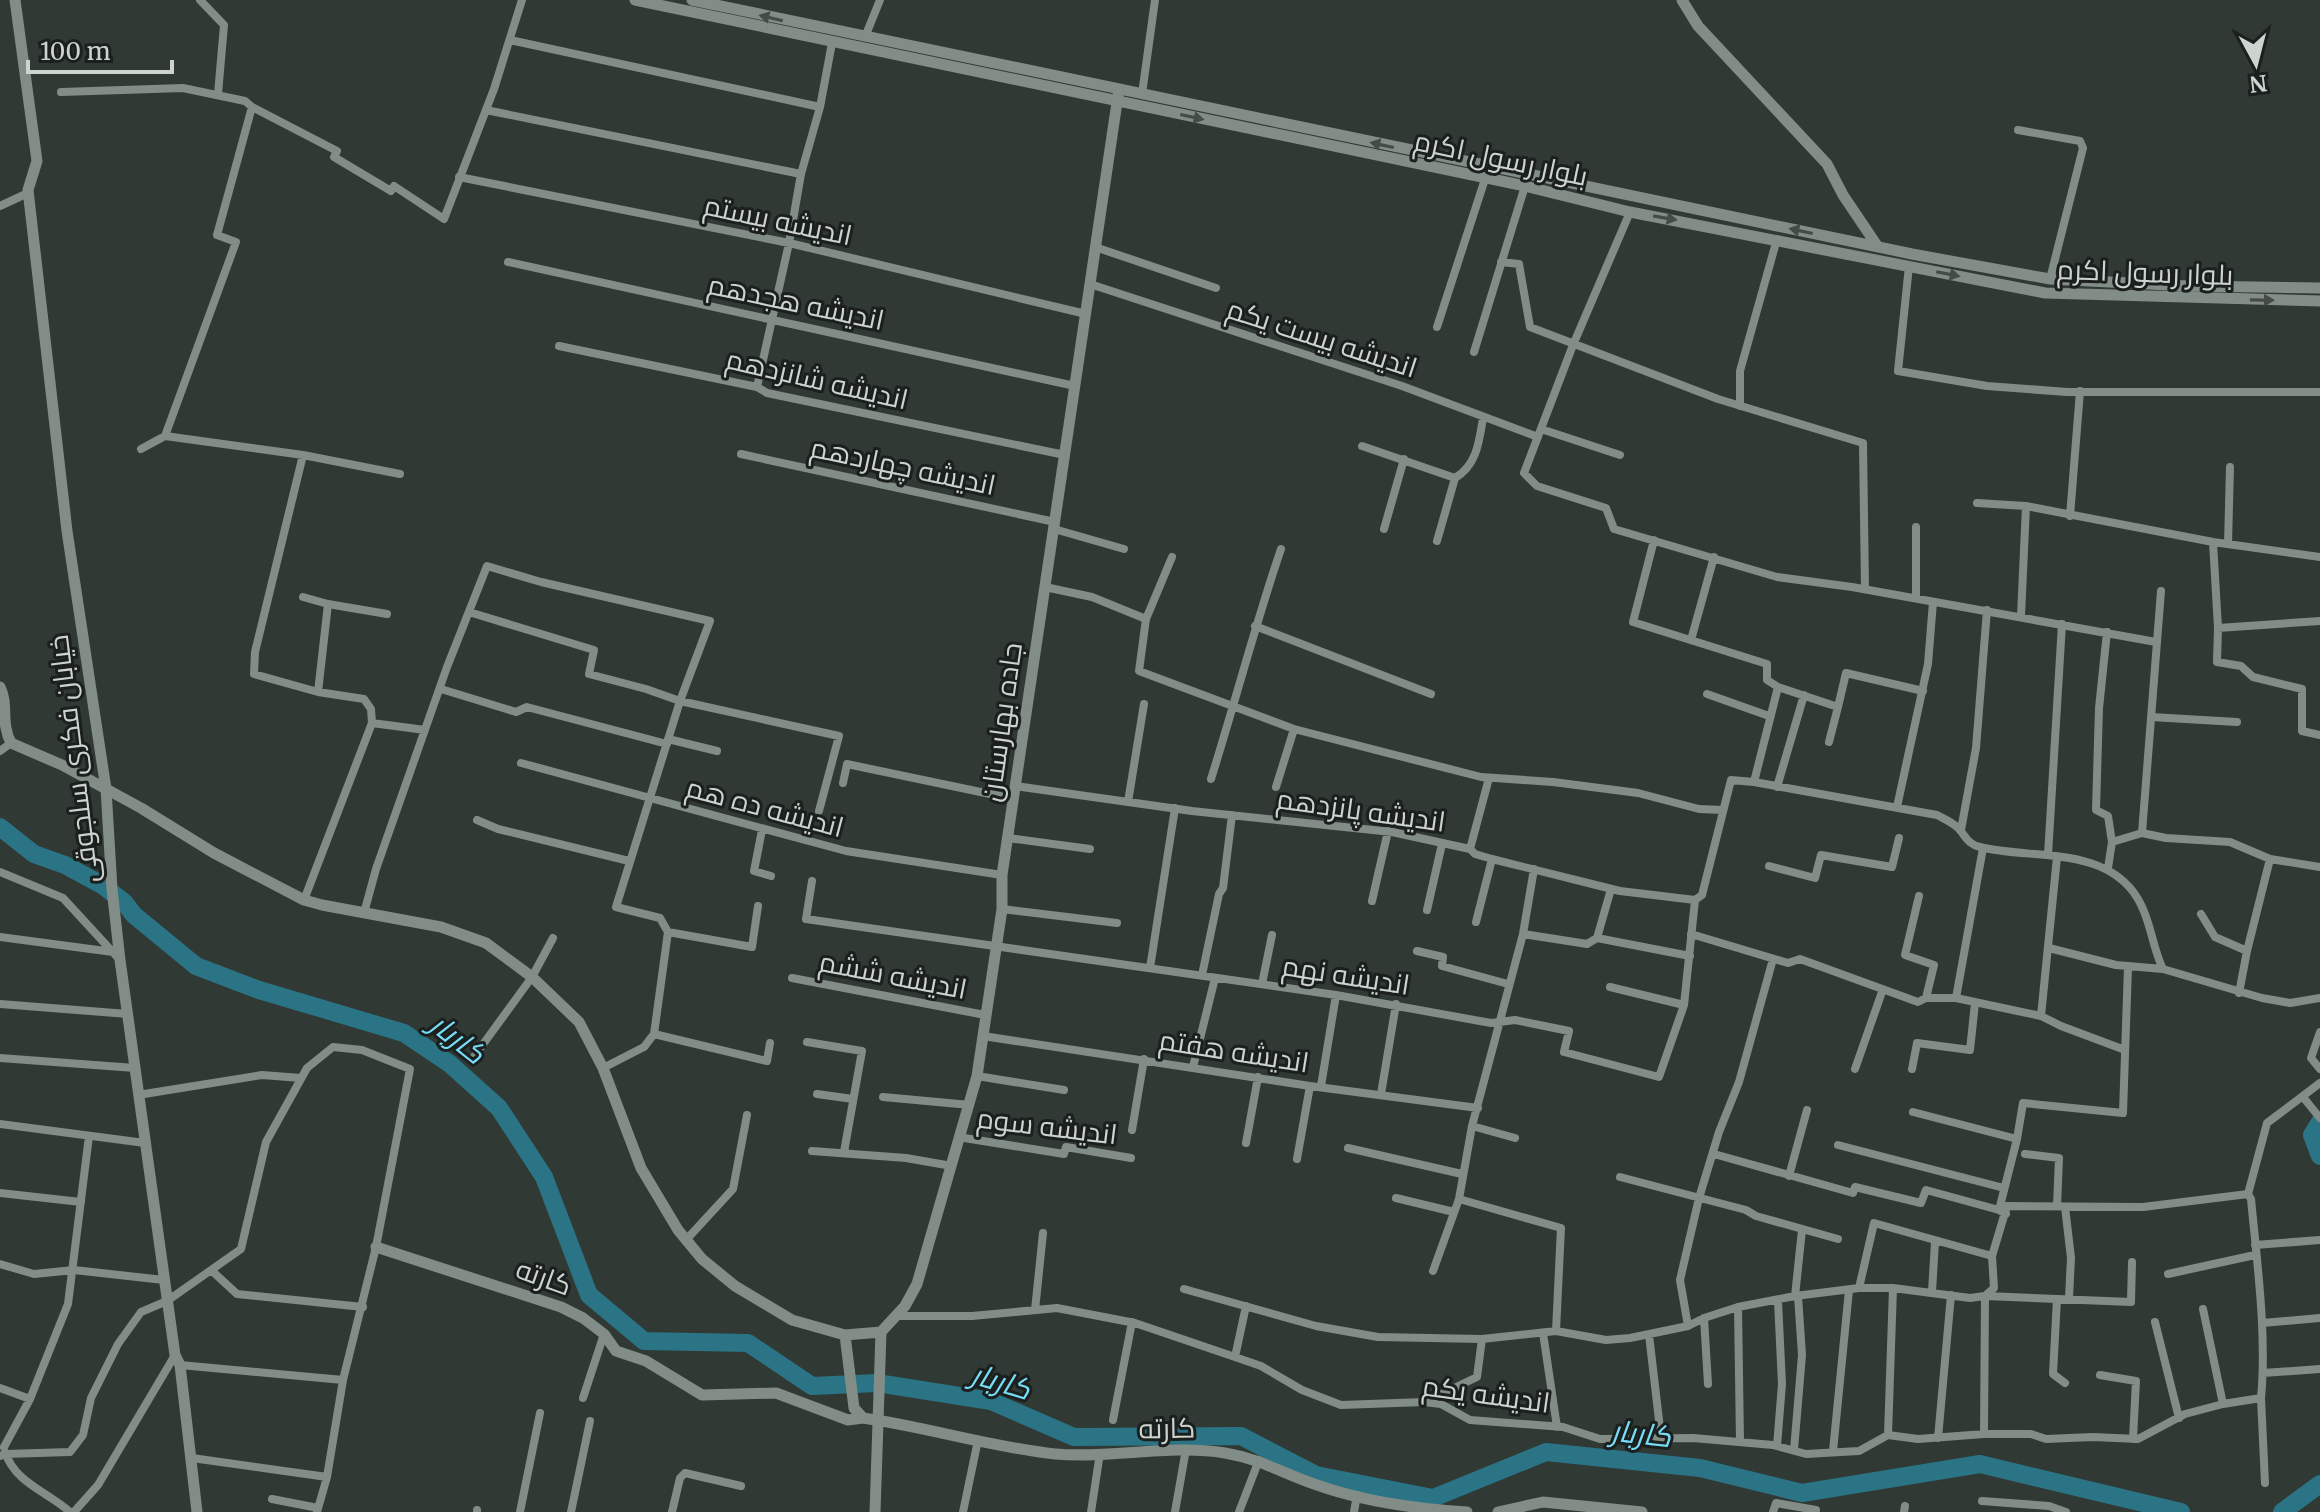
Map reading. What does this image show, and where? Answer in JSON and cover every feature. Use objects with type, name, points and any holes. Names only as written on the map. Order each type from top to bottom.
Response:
[{"type":"street","name":"خیابان فکری سلجوقی","points":[[15,0],[37,161],[28,193],[67,531],[106,789],[117,956],[178,1360],[197,1512]]},
{"type":"street","points":[[200,0],[224,25],[218,94]]},
{"type":"street","points":[[61,92],[183,88],[245,101],[337,151],[334,157],[391,191],[394,186],[444,219],[486,110],[522,0]]},
{"type":"street","name":"بلوار رسول اکرم","points":[[635,0],[832,43],[1117,95],[1142,94],[1878,247],[2050,279],[2320,288]]},
{"type":"street","name":"بلوار رسول اکرم","points":[[692,0],[1630,212],[2045,293],[2320,301]]},
{"type":"street","points":[[865,37],[880,0]]},
{"type":"street","points":[[1142,94],[1155,0]]},
{"type":"street","points":[[1682,0],[1698,26],[1827,164],[1843,195],[1878,247],[1876,261]]},
{"type":"street","points":[[510,40],[820,107]]},
{"type":"street","points":[[757,387],[832,43]]},
{"type":"street","name":"جاده بهارستان","points":[[881,1332],[905,1306],[917,1284],[977,1076],[1002,909],[1002,875],[1117,95]]},
{"type":"street","points":[[165,436],[236,242],[217,235],[252,107]]},
{"type":"street","points":[[486,110],[801,174]]},
{"type":"street","points":[[2018,130],[2080,141],[2083,148],[2050,279]]},
{"type":"street","name":"اندیشه بیستم","points":[[459,177],[789,243],[1086,314]]},
{"type":"street","points":[[1437,327],[1485,179]]},
{"type":"street","points":[[1474,352],[1525,186]]},
{"type":"street","points":[[0,206],[28,193]]},
{"type":"street","points":[[1630,212],[1573,345],[1524,473],[1537,486],[1606,508],[1614,529],[1777,577],[1865,589],[2156,642]]},
{"type":"street","points":[[1740,406],[1740,371],[1777,239]]},
{"type":"street","points":[[1095,247],[1216,288]]},
{"type":"street","name":"اندیشه هجدهم","points":[[508,262],[1075,386]]},
{"type":"street","points":[[1501,262],[1519,264],[1530,327],[1740,406],[1863,443],[1865,589]]},
{"type":"street","points":[[1909,266],[1898,371],[1987,386],[2080,391],[2320,392]]},
{"type":"street","name":"اندیشه بیست یکم","points":[[1090,284],[1402,386],[1483,418],[1620,455]]},
{"type":"street","name":"اندیشه شانزدهم","points":[[559,346],[1065,455]]},
{"type":"street","points":[[2070,516],[2080,391]]},
{"type":"street","points":[[1437,541],[1455,478],[1466,471],[1477,451],[1483,418]]},
{"type":"street","points":[[141,449],[165,436],[303,455],[400,474]]},
{"type":"street","points":[[1362,446],[1455,478]]},
{"type":"street","name":"اندیشه چهاردهم","points":[[741,454],[1054,525],[1124,549]]},
{"type":"street","points":[[303,455],[255,652],[254,674],[318,692],[364,699],[371,709],[372,723],[304,900]]},
{"type":"street","points":[[1384,529],[1404,459]]},
{"type":"street","points":[[2228,544],[2230,467]]},
{"type":"street","points":[[1977,503],[2026,506],[2213,542],[2320,557]]},
{"type":"street","points":[[2021,616],[2026,506]]},
{"type":"street","points":[[1916,527],[1916,598]]},
{"type":"street","points":[[1654,540],[1633,622],[1767,664],[1767,680],[1778,687],[1838,707]]},
{"type":"street","points":[[2213,542],[2217,662],[2241,666],[2253,677],[2302,689],[2302,731],[2320,735]]},
{"type":"street","points":[[1211,779],[1255,626],[1281,549]]},
{"type":"street","points":[[1172,557],[1146,619],[1139,671],[1333,741],[1489,778],[1553,782],[1638,793],[1699,809],[1723,810]]},
{"type":"street","points":[[1691,640],[1714,557]]},
{"type":"street","points":[[364,913],[376,869],[447,667],[487,566],[541,582],[710,621],[680,701],[616,907],[660,918],[668,932],[654,1034],[644,1047],[603,1068]]},
{"type":"street","points":[[1045,587],[1092,597],[1146,619]]},
{"type":"street","points":[[2142,833],[2161,591]]},
{"type":"street","points":[[303,597],[387,614]]},
{"type":"street","points":[[1897,807],[1928,664],[1933,602]]},
{"type":"street","points":[[318,692],[328,604]]},
{"type":"street","points":[[1961,830],[1976,748],[1987,610]]},
{"type":"street","points":[[469,612],[594,650],[589,674],[680,701],[839,736],[819,811]]},
{"type":"street","points":[[2218,628],[2320,621]]},
{"type":"street","points":[[2041,1016],[2049,948],[2062,624]]},
{"type":"street","points":[[1255,626],[1431,694]]},
{"type":"street","points":[[2107,632],[2099,708],[2096,810],[2108,816],[2112,842],[2108,868]]},
{"type":"street","points":[[1829,742],[1846,673],[1923,691]]},
{"type":"street","points":[[0,687],[4,699],[2,720],[11,743],[62,765],[214,853],[304,900],[441,927],[469,936],[486,943],[532,977],[579,1022],[603,1068],[641,1168],[686,1240],[702,1259],[735,1286],[792,1320],[851,1335],[881,1332],[875,1512]]},
{"type":"street","points":[[1754,782],[1778,687]]},
{"type":"street","points":[[441,689],[516,712],[527,707],[717,751]]},
{"type":"street","points":[[1707,694],[1769,716]]},
{"type":"street","points":[[1777,787],[1804,695]]},
{"type":"street","points":[[1128,802],[1144,704]]},
{"type":"street","points":[[2151,717],[2237,722]]},
{"type":"street","points":[[372,723],[425,730]]},
{"type":"street","points":[[1276,787],[1294,729]]},
{"type":"street","points":[[0,751],[11,743]]},
{"type":"street","name":"اندیشه ده هم","points":[[521,763],[846,851],[1002,875]]},
{"type":"street","points":[[843,783],[847,764],[1014,799]]},
{"type":"street","points":[[1470,849],[1489,778]]},
{"type":"street","points":[[1610,987],[1684,1005],[1695,900],[1702,895],[1731,780],[1937,815],[1961,830],[1966,841],[1983,848],[2053,856],[2108,868],[2138,897],[2163,969]]},
{"type":"street","name":"اندیشه پانزدهم","points":[[1015,786],[1232,815],[1388,831],[1470,849],[1475,854],[1492,859],[1611,889],[1695,900]]},
{"type":"street","points":[[1150,968],[1175,808]]},
{"type":"street","points":[[1202,975],[1219,894],[1223,888],[1232,815]]},
{"type":"street","points":[[477,820],[498,829],[629,861]]},
{"type":"street","points":[[762,830],[754,871],[771,876]]},
{"type":"street","points":[[1372,901],[1388,831]]},
{"type":"street","points":[[2112,842],[2142,833],[2166,838],[2230,842],[2270,859],[2320,867]]},
{"type":"street","points":[[1008,838],[1090,849]]},
{"type":"street","points":[[1769,866],[1815,878],[1821,855],[1892,867],[1899,838]]},
{"type":"street","points":[[1427,910],[1442,844]]},
{"type":"street","points":[[1956,998],[1983,848]]},
{"type":"street","points":[[1476,922],[1492,859]]},
{"type":"street","points":[[2239,993],[2270,859]]},
{"type":"street","points":[[1433,1271],[1459,1199],[1472,1126],[1523,934],[1534,869]]},
{"type":"street","points":[[0,872],[63,898],[117,956]]},
{"type":"street","name":"اندیشه نهم","points":[[812,881],[806,919],[1396,1004],[1499,1024],[1515,1020],[1569,1031],[1564,1052],[1659,1077],[1684,1005]]},
{"type":"street","points":[[1597,938],[1611,889]]},
{"type":"street","points":[[1919,896],[1905,955],[1934,965],[1926,998]]},
{"type":"street","points":[[668,932],[752,947],[758,906]]},
{"type":"street","points":[[1002,909],[1117,923]]},
{"type":"street","points":[[2201,914],[2215,937],[2247,951]]},
{"type":"street","points":[[1523,934],[1587,944],[1597,938],[1690,956]]},
{"type":"street","points":[[1691,934],[1788,963],[1800,959],[1918,1002],[1926,998],[1956,998],[2041,1016],[2125,1050]]},
{"type":"street","points":[[1262,984],[1272,935]]},
{"type":"street","points":[[0,937],[117,956]]},
{"type":"street","points":[[473,1058],[532,977],[553,938]]},
{"type":"street","points":[[2049,948],[2128,967],[2163,969],[2239,993],[2290,1003],[2320,998]]},
{"type":"street","points":[[1417,951],[1443,957],[1442,966],[1508,984]]},
{"type":"street","points":[[1688,1326],[1680,1280],[1699,1198],[1719,1132],[1739,1082],[1773,959]]},
{"type":"street","points":[[1984,1434],[1985,1296],[1994,1288],[1992,1256],[2023,1103],[2123,1113],[2128,967]]},
{"type":"street","name":"اندیشه ششم","points":[[792,978],[985,1015]]},
{"type":"street","points":[[1193,1067],[1215,978]]},
{"type":"street","points":[[1855,1069],[1883,989]]},
{"type":"street","points":[[1321,1086],[1336,995]]},
{"type":"street","points":[[1912,1069],[1917,1043],[1970,1050],[1975,1003]]},
{"type":"street","points":[[0,1004],[128,1014]]},
{"type":"street","points":[[1381,1094],[1396,1004]]},
{"type":"street","points":[[2320,1032],[2311,1058],[2320,1069]]},
{"type":"street","points":[[654,1034],[767,1061],[770,1043]]},
{"type":"street","name":"اندیشه هفتم","points":[[983,1036],[1310,1086],[1478,1108]]},
{"type":"street","points":[[807,1042],[862,1051],[844,1152]]},
{"type":"street","points":[[2,1451],[70,1452],[83,1435],[91,1398],[118,1344],[141,1312],[167,1301],[241,1249],[266,1142],[307,1068],[333,1047],[362,1050],[410,1069],[376,1247],[343,1380],[327,1477],[318,1510],[272,1499]]},
{"type":"street","points":[[0,1058],[135,1068]]},
{"type":"street","points":[[1132,1130],[1144,1059]]},
{"type":"street","points":[[138,1095],[262,1075],[301,1078]]},
{"type":"street","points":[[977,1076],[1064,1090]]},
{"type":"street","points":[[1246,1143],[1258,1077]]},
{"type":"street","points":[[2265,1483],[2261,1398],[2262,1323],[2248,1194],[2267,1123],[2305,1100],[2320,1083]]},
{"type":"street","points":[[1297,1159],[1310,1086]]},
{"type":"street","points":[[817,1094],[853,1099]]},
{"type":"street","points":[[883,1097],[970,1105]]},
{"type":"street","points":[[2305,1100],[2320,1118]]},
{"type":"street","points":[[1789,1176],[1807,1110]]},
{"type":"street","points":[[1913,1112],[2017,1139]]},
{"type":"street","points":[[686,1240],[733,1189],[747,1115]]},
{"type":"street","points":[[0,1124],[145,1143]]},
{"type":"street","points":[[1472,1126],[1515,1138]]},
{"type":"street","points":[[2,1451],[30,1399],[68,1304],[89,1136]]},
{"type":"street","name":"اندیشه سوم","points":[[958,1137],[1051,1153],[1064,1154],[1066,1147],[1131,1158]]},
{"type":"street","points":[[1838,1145],[2004,1188]]},
{"type":"street","points":[[1348,1148],[1462,1174]]},
{"type":"street","points":[[812,1151],[844,1152],[952,1166]]},
{"type":"street","points":[[1714,1154],[1853,1193],[1855,1187],[1921,1203],[1926,1190],[2002,1212]]},
{"type":"street","points":[[2025,1154],[2059,1158],[2061,1207],[2071,1258],[2069,1298]]},
{"type":"street","points":[[1620,1177],[1746,1210],[1756,1216],[1838,1239]]},
{"type":"street","points":[[0,1193],[81,1202]]},
{"type":"street","points":[[2002,1212],[2007,1206],[2143,1207],[2248,1194]]},
{"type":"street","points":[[1396,1198],[1454,1212]]},
{"type":"street","points":[[1459,1199],[1561,1228],[1556,1331]]},
{"type":"street","points":[[1859,1288],[1874,1223],[1992,1256]]},
{"type":"street","points":[[1794,1450],[1802,1355],[1797,1296],[1802,1230]]},
{"type":"street","points":[[1035,1310],[1043,1233]]},
{"type":"street","points":[[2255,1245],[2320,1240]]},
{"type":"street","points":[[1932,1292],[1935,1242]]},
{"type":"street","name":"کارته","points":[[376,1247],[561,1307],[604,1334],[616,1351],[646,1361],[702,1395],[776,1393],[848,1420],[878,1420],[1056,1454],[1186,1449],[1259,1460],[1318,1485],[1357,1495],[1418,1509],[1467,1512]]},
{"type":"street","points":[[2168,1274],[2255,1255]]},
{"type":"street","points":[[1184,1289],[1316,1326],[1378,1337],[1482,1339],[1556,1331],[1606,1340],[1688,1326],[1738,1307],[1859,1288],[1893,1288],[1970,1298],[2069,1298],[2131,1302],[2132,1262]]},
{"type":"street","points":[[0,1264],[34,1274],[74,1270],[164,1280]]},
{"type":"street","points":[[211,1270],[237,1294],[363,1307]]},
{"type":"street","points":[[1888,1435],[1893,1288]]},
{"type":"street","points":[[1833,1451],[1849,1290]]},
{"type":"street","points":[[1938,1438],[1951,1295]]},
{"type":"street","points":[[2057,1299],[2053,1374],[2065,1383]]},
{"type":"street","points":[[1777,1446],[1782,1384],[1778,1301]]},
{"type":"street","points":[[1235,1357],[1246,1306]]},
{"type":"street","points":[[1738,1307],[1740,1442]]},
{"type":"street","name":"اندیشه یکم","points":[[896,1316],[972,1316],[1057,1308],[1132,1322],[1235,1357],[1261,1366],[1302,1390],[1341,1405],[1441,1404],[1470,1420],[1557,1427],[1600,1439],[1661,1437],[1740,1442],[1777,1446],[1806,1454],[1859,1451],[1888,1435],[1938,1438],[2031,1434],[2046,1439],[2133,1439]]},
{"type":"street","points":[[2203,1309],[2223,1404]]},
{"type":"street","points":[[1704,1318],[1708,1384]]},
{"type":"street","points":[[2262,1323],[2320,1318]]},
{"type":"street","points":[[1113,1420],[1132,1322]]},
{"type":"street","points":[[2155,1322],[2179,1418]]},
{"type":"street","points":[[1543,1333],[1557,1427]]},
{"type":"street","points":[[583,1398],[604,1334]]},
{"type":"street","points":[[851,1335],[848,1372],[854,1408],[863,1418]]},
{"type":"street","points":[[1649,1335],[1661,1437]]},
{"type":"street","points":[[1424,1402],[1477,1377],[1482,1339]]},
{"type":"street","points":[[2,1451],[22,1478],[72,1512],[98,1485],[178,1360],[343,1380]]},
{"type":"street","points":[[2263,1373],[2320,1369]]},
{"type":"street","points":[[2100,1375],[2136,1381],[2133,1439],[2179,1418],[2223,1404],[2261,1398]]},
{"type":"street","points":[[0,1388],[30,1399]]},
{"type":"street","points":[[520,1512],[540,1413]]},
{"type":"street","points":[[571,1512],[590,1421]]},
{"type":"street","points":[[963,1512],[978,1440]]},
{"type":"street","points":[[1175,1512],[1186,1449]]},
{"type":"street","points":[[1091,1512],[1100,1453]]},
{"type":"street","points":[[192,1458],[327,1477]]},
{"type":"street","points":[[1239,1512],[1259,1460]]},
{"type":"street","points":[[672,1512],[680,1478],[685,1473],[741,1486]]},
{"type":"street","points":[[1354,1512],[1357,1495]]},
{"type":"street","points":[[1982,1501],[2049,1506],[2066,1512]]},
{"type":"street","points":[[1498,1512],[1543,1502],[1642,1512]]},
{"type":"street","points":[[1773,1512],[1776,1503],[1816,1510]]},
{"type":"waterway","name":"کاربار","points":[[0,827],[34,854],[65,865],[102,885],[196,966],[259,990],[404,1033],[450,1064],[499,1108],[544,1177],[589,1295],[644,1341],[748,1343],[812,1386],[877,1383],[991,1401],[1074,1437],[1241,1436],[1316,1475],[1433,1498],[1546,1452],[1700,1468],[1802,1493],[1980,1464],[2181,1512]]},
{"type":"waterway","name":"کاربار","points":[[2320,1122],[2312,1135],[2320,1156]]},
{"type":"waterway","name":"کاربار","points":[[2282,1512],[2320,1484]]}]
